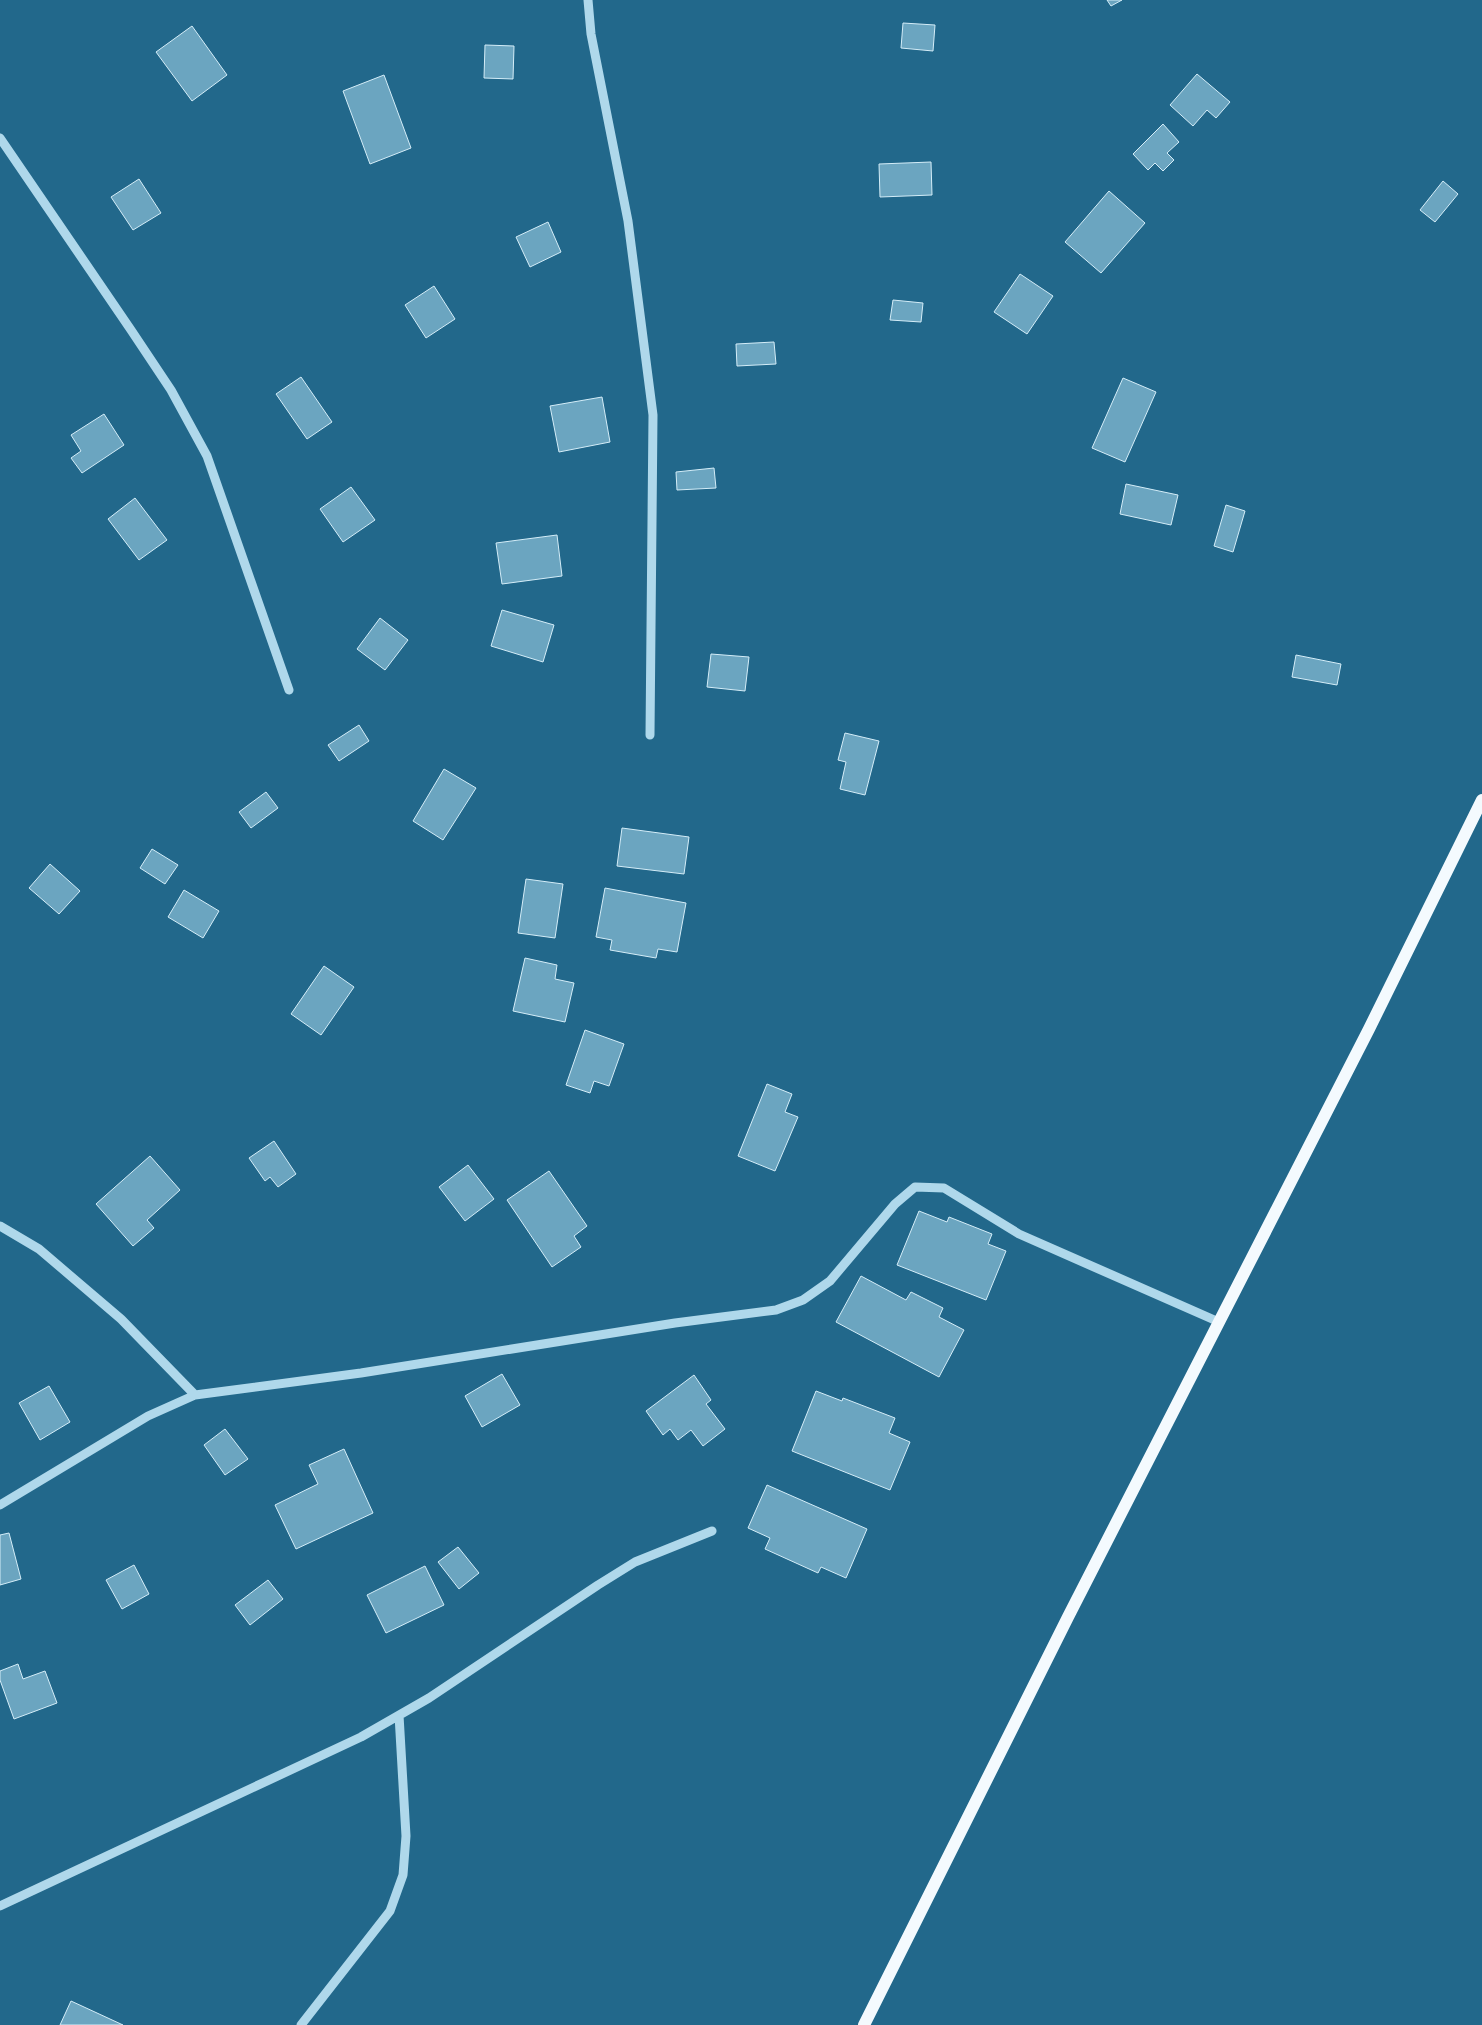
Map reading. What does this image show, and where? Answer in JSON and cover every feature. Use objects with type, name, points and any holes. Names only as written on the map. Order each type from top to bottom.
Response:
[{"type":"main road","points":[[864,2025],[1063,1626],[1369,1029],[1482,800]]},
{"type":"street","points":[[588,0],[591,34],[628,221],[653,415],[650,735]]},
{"type":"street","points":[[0,138],[171,390],[207,456],[289,690]]},
{"type":"street","points":[[0,1505],[148,1416],[195,1395],[361,1373],[675,1323],[776,1310],[803,1300],[830,1281],[895,1204],[915,1187],[944,1188],[1019,1234],[1219,1322]]},
{"type":"street","points":[[0,1226],[39,1249],[113,1313],[195,1395]]},
{"type":"street","points":[[0,1906],[361,1736],[429,1698],[635,1562],[712,1531]]},
{"type":"street","points":[[301,2025],[390,1911],[403,1875],[406,1836],[399,1715]]},
{"type":"building","points":[[1107,0],[1122,0],[1111,6]]},
{"type":"building","points":[[903,23],[935,25],[933,51],[901,48]]},
{"type":"building","points":[[192,26],[227,75],[192,101],[156,52]]},
{"type":"building","points":[[485,45],[514,46],[513,79],[484,78]]},
{"type":"building","points":[[1197,74],[1230,102],[1216,118],[1207,110],[1193,126],[1170,105]]},
{"type":"building","points":[[384,75],[411,148],[370,164],[343,91]]},
{"type":"building","points":[[1163,124],[1179,142],[1167,153],[1174,160],[1163,171],[1155,163],[1148,170],[1133,154]]},
{"type":"building","points":[[931,162],[932,195],[880,197],[879,164]]},
{"type":"building","points":[[139,179],[161,213],[133,230],[111,197]]},
{"type":"building","points":[[1443,181],[1458,194],[1435,222],[1420,210]]},
{"type":"building","points":[[1109,191],[1145,223],[1101,273],[1065,242]]},
{"type":"building","points":[[548,222],[561,252],[530,267],[516,237]]},
{"type":"building","points":[[1020,274],[1053,296],[1027,334],[994,312]]},
{"type":"building","points":[[434,286],[455,319],[426,338],[405,305]]},
{"type":"building","points":[[893,300],[923,303],[921,322],[890,320]]},
{"type":"building","points":[[774,342],[776,364],[737,366],[736,344]]},
{"type":"building","points":[[301,377],[332,422],[307,439],[276,394]]},
{"type":"building","points":[[1123,378],[1156,392],[1125,462],[1092,448]]},
{"type":"building","points":[[602,397],[610,442],[559,452],[550,406]]},
{"type":"building","points":[[104,414],[124,445],[82,473],[71,458],[81,451],[71,435]]},
{"type":"building","points":[[714,468],[716,488],[677,490],[676,472]]},
{"type":"building","points":[[1126,484],[1178,495],[1171,525],[1120,514]]},
{"type":"building","points":[[351,487],[375,520],[343,542],[320,509]]},
{"type":"building","points":[[135,498],[167,540],[139,560],[108,519]]},
{"type":"building","points":[[1226,505],[1245,511],[1233,552],[1214,546]]},
{"type":"building","points":[[557,535],[562,576],[502,584],[496,543]]},
{"type":"building","points":[[502,610],[554,625],[543,662],[491,646]]},
{"type":"building","points":[[380,618],[408,640],[385,670],[357,649]]},
{"type":"building","points":[[711,654],[749,657],[745,691],[707,687]]},
{"type":"building","points":[[1296,655],[1341,664],[1337,685],[1292,677]]},
{"type":"building","points":[[359,725],[369,741],[339,761],[328,745]]},
{"type":"building","points":[[845,733],[879,741],[865,795],[840,789],[846,762],[838,760]]},
{"type":"building","points":[[444,769],[476,788],[443,840],[413,821]]},
{"type":"building","points":[[266,792],[278,808],[251,828],[239,812]]},
{"type":"building","points":[[622,828],[689,837],[684,874],[617,866]]},
{"type":"building","points":[[152,849],[178,865],[165,884],[140,868]]},
{"type":"building","points":[[50,864],[80,891],[59,914],[29,888]]},
{"type":"building","points":[[526,879],[563,884],[555,938],[518,933]]},
{"type":"building","points":[[605,888],[686,903],[677,952],[658,949],[656,958],[610,950],[612,940],[596,937]]},
{"type":"building","points":[[184,890],[219,911],[203,938],[168,917]]},
{"type":"building","points":[[525,958],[557,965],[555,979],[574,983],[565,1022],[513,1011]]},
{"type":"building","points":[[324,966],[354,987],[321,1035],[291,1014]]},
{"type":"building","points":[[585,1030],[624,1044],[609,1086],[594,1081],[590,1093],[566,1085]]},
{"type":"building","points":[[767,1084],[792,1094],[785,1112],[798,1117],[775,1171],[738,1156]]},
{"type":"building","points":[[274,1141],[296,1174],[278,1187],[270,1177],[265,1181],[249,1158]]},
{"type":"building","points":[[150,1156],[180,1190],[147,1220],[154,1228],[133,1246],[96,1204]]},
{"type":"building","points":[[468,1165],[494,1199],[465,1221],[439,1187]]},
{"type":"building","points":[[549,1171],[587,1226],[574,1236],[581,1247],[552,1267],[507,1200]]},
{"type":"building","points":[[919,1211],[947,1222],[949,1217],[992,1234],[988,1244],[1006,1251],[986,1300],[897,1265]]},
{"type":"building","points":[[861,1276],[906,1300],[911,1292],[943,1308],[939,1317],[964,1330],[939,1377],[836,1322]]},
{"type":"building","points":[[502,1374],[520,1405],[482,1427],[465,1396]]},
{"type":"building","points":[[694,1375],[711,1400],[706,1404],[725,1429],[703,1446],[691,1430],[678,1440],[670,1429],[663,1435],[646,1411]]},
{"type":"building","points":[[49,1386],[70,1422],[40,1440],[19,1403]]},
{"type":"building","points":[[816,1391],[842,1401],[843,1398],[895,1418],[889,1433],[910,1442],[890,1490],[792,1451]]},
{"type":"building","points":[[225,1429],[248,1459],[225,1475],[204,1445]]},
{"type":"building","points":[[344,1449],[373,1513],[296,1549],[275,1505],[318,1484],[309,1465]]},
{"type":"building","points":[[767,1485],[867,1529],[846,1578],[821,1567],[818,1573],[765,1549],[770,1538],[748,1528]]},
{"type":"building","points":[[9,1533],[21,1579],[0,1585],[0,1535]]},
{"type":"building","points":[[458,1547],[479,1573],[459,1589],[438,1562]]},
{"type":"building","points":[[134,1565],[149,1594],[122,1609],[106,1580]]},
{"type":"building","points":[[425,1566],[444,1605],[386,1633],[367,1595]]},
{"type":"building","points":[[268,1580],[283,1599],[250,1625],[235,1605]]},
{"type":"building","points":[[18,1664],[23,1679],[45,1671],[57,1703],[14,1719],[0,1680],[0,1671]]},
{"type":"building","points":[[71,2001],[123,2025],[60,2025]]}]
